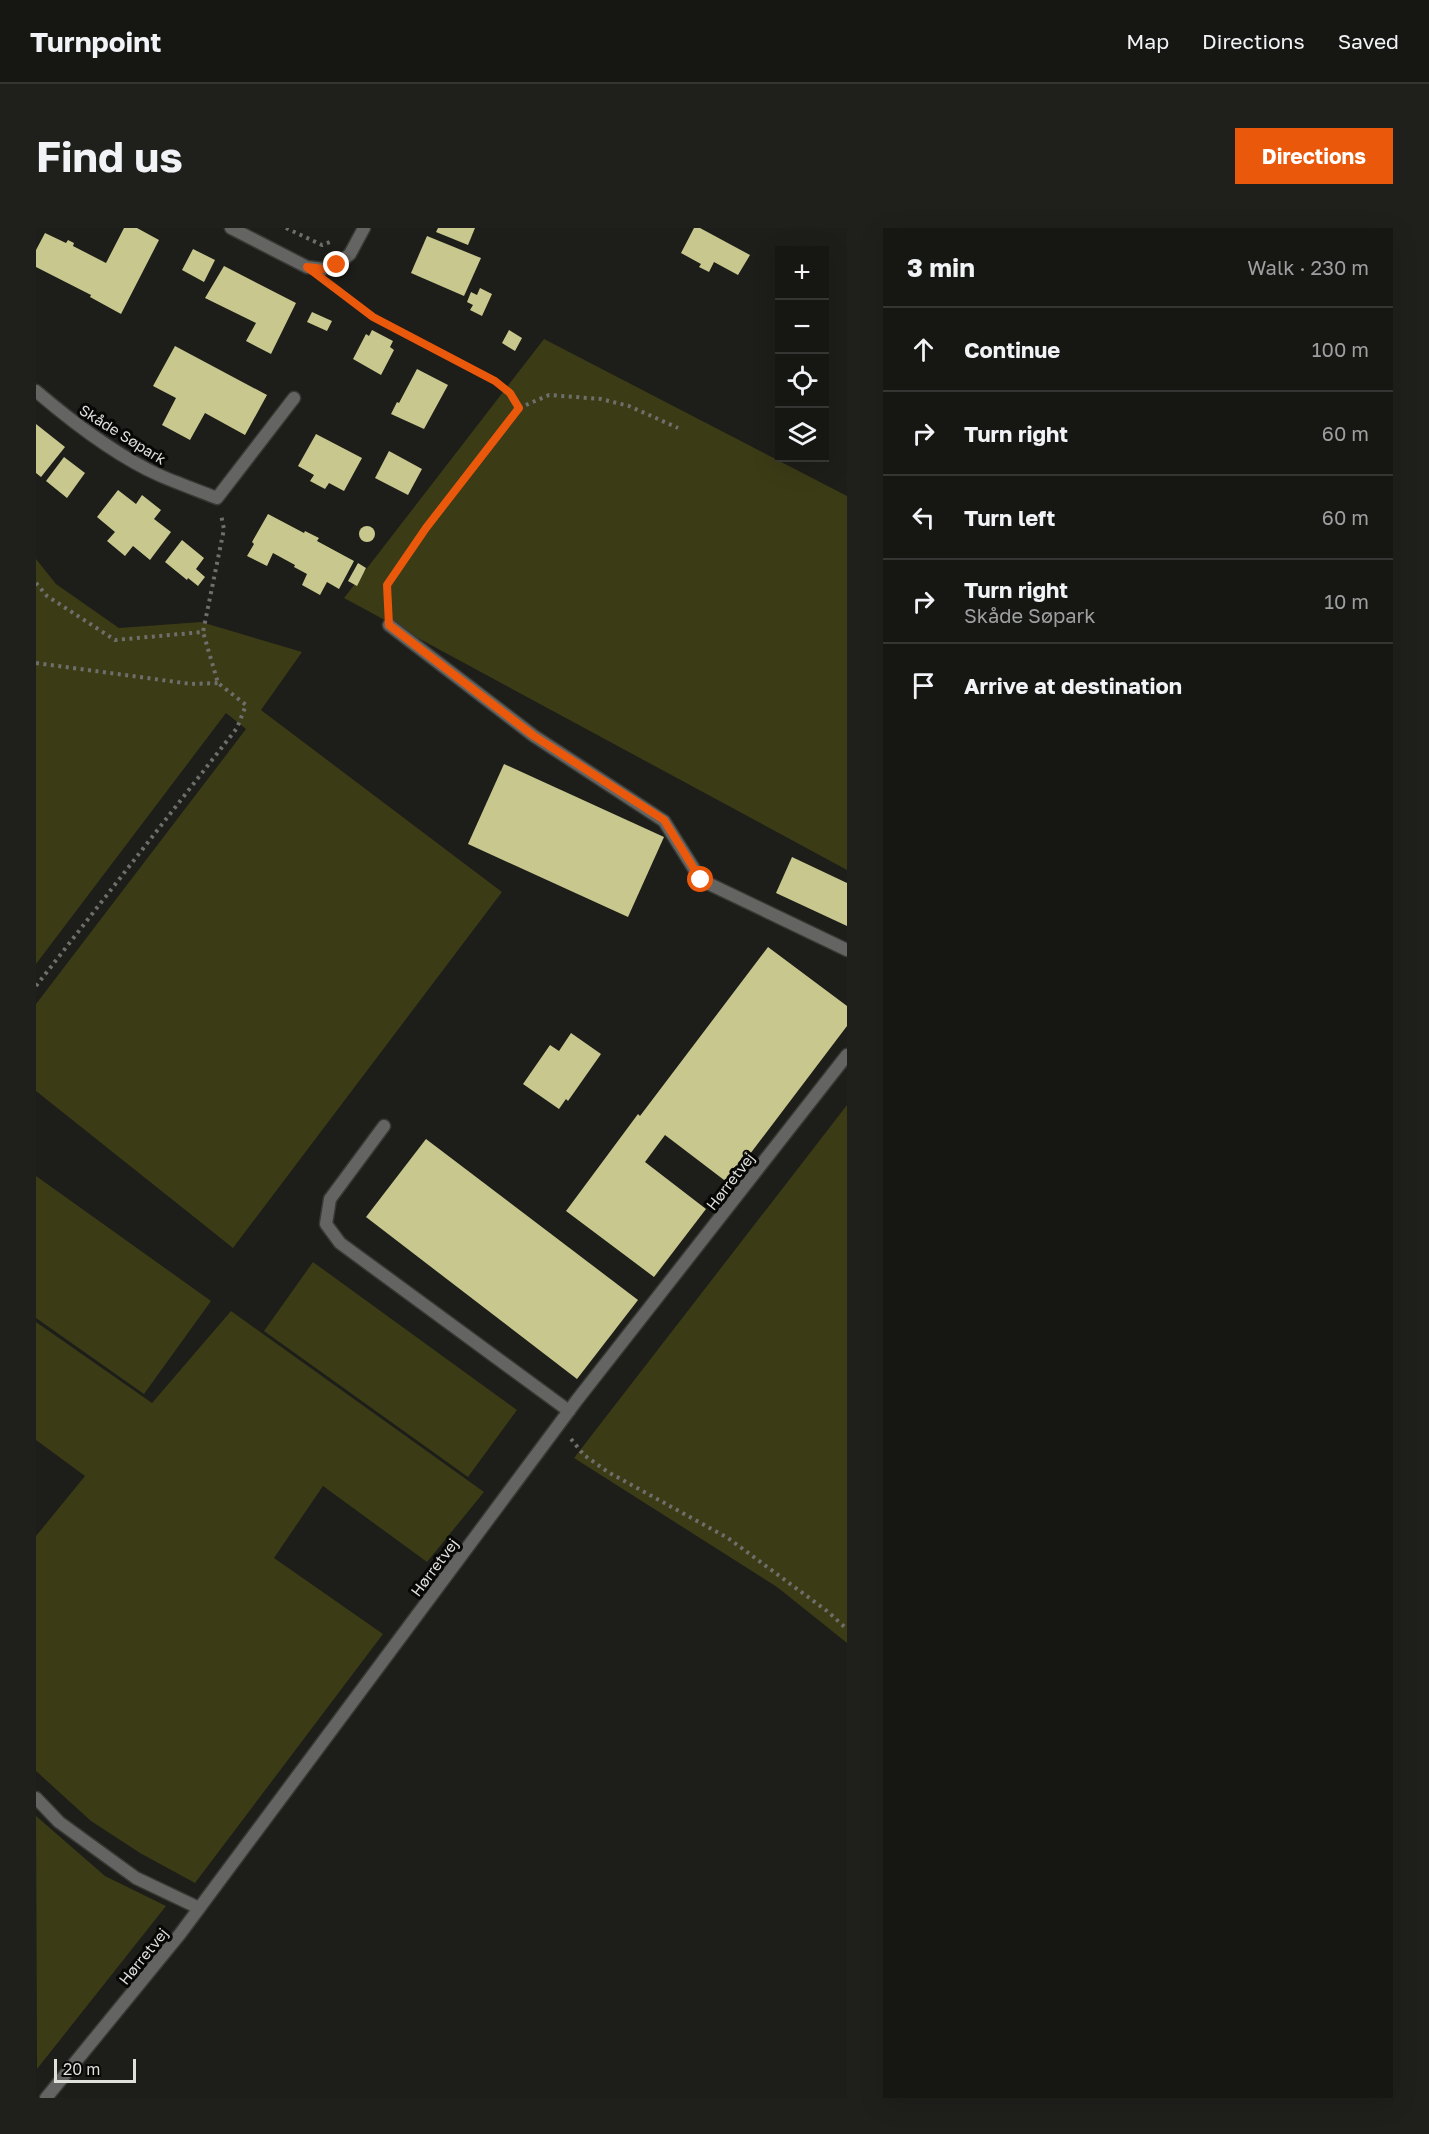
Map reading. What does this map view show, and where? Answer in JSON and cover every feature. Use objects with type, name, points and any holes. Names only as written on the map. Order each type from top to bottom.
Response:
[{"type":"street","points":[[231,228],[307,267],[323,269],[337,265],[350,254],[364,228]]},
{"type":"street","name":"Skåde Søpark","points":[[36,391],[65,416],[151,471],[217,498]]},
{"type":"street","points":[[217,498],[294,398]]},
{"type":"street","points":[[389,625],[534,736],[664,820],[701,880],[847,950]]},
{"type":"street","name":"Hørretvej","points":[[46,2098],[199,1908],[569,1411],[847,1055]]},
{"type":"street","points":[[384,1126],[330,1199],[326,1224],[340,1243],[569,1411]]},
{"type":"street","points":[[36,1798],[59,1822],[136,1878],[199,1908]]},
{"type":"path","points":[[286,228],[322,245],[339,237]]},
{"type":"path","points":[[307,267],[373,317],[495,381],[510,393],[519,408]]},
{"type":"path","points":[[389,625],[387,585],[426,528],[519,408],[549,395],[601,399],[629,406],[678,429]]},
{"type":"path","points":[[36,986],[237,728],[246,705],[218,683],[203,632],[224,529],[217,498]]},
{"type":"path","points":[[36,583],[47,596],[115,640],[203,632]]},
{"type":"path","points":[[36,663],[191,684],[218,683]]},
{"type":"path","points":[[560,1424],[584,1455],[608,1472],[728,1538],[827,1611],[847,1629]]},
{"type":"shaded area","points":[[544,339],[775,459],[775,462],[781,462],[847,496],[847,870],[344,598]]},
{"type":"shaded area","points":[[36,559],[56,584],[119,628],[201,622],[302,652],[261,710],[502,892],[233,1248],[36,1091],[36,1004],[246,729],[226,713],[36,964]]},
{"type":"shaded area","points":[[847,1105],[847,1643],[777,1587],[574,1458]]},
{"type":"shaded area","points":[[36,1176],[211,1301],[144,1394],[36,1318]]},
{"type":"shaded area","points":[[313,1262],[517,1410],[468,1477],[264,1331]]},
{"type":"shaded area","points":[[231,1311],[484,1492],[427,1562],[323,1486],[274,1558],[383,1634],[195,1883],[140,1853],[91,1821],[36,1771],[36,1536],[85,1476],[36,1440],[36,1322],[152,1403]]},
{"type":"shaded area","points":[[36,1816],[105,1876],[166,1906],[37,2069]]},
{"type":"building","points":[[124,228],[137,228],[159,240],[121,314],[90,297],[91,295],[36,267],[36,250],[45,233],[66,243],[68,240],[74,243],[73,246],[106,263]]},
{"type":"building","points":[[438,228],[475,228],[468,245],[436,232]]},
{"type":"building","points":[[694,228],[700,228],[750,255],[738,275],[714,262],[709,272],[699,267],[701,264],[681,253]]},
{"type":"building","points":[[427,236],[481,258],[464,296],[411,273]]},
{"type":"building","points":[[193,249],[215,260],[204,282],[182,270]]},
{"type":"building","points":[[224,266],[296,303],[271,354],[246,341],[256,323],[205,298]]},
{"type":"building","points":[[480,288],[492,294],[482,316],[470,310],[473,305],[467,302],[471,292],[477,295]]},
{"type":"building","points":[[312,312],[332,321],[327,331],[307,322]]},
{"type":"building","points":[[372,330],[393,341],[390,347],[394,350],[381,375],[353,359],[366,334],[369,336]]},
{"type":"building","points":[[509,330],[522,338],[515,351],[502,343]]},
{"type":"building","points":[[175,346],[267,395],[245,435],[205,413],[190,440],[162,425],[176,398],[153,386]]},
{"type":"building","points":[[417,369],[448,385],[424,429],[391,414]]},
{"type":"building","points":[[36,424],[65,447],[41,477],[36,473]]},
{"type":"building","points":[[316,434],[362,458],[344,491],[329,483],[325,489],[310,481],[314,475],[298,466]]},
{"type":"building","points":[[389,451],[422,469],[408,495],[375,478]]},
{"type":"building","points":[[64,457],[85,473],[67,498],[46,481]]},
{"type":"building","points":[[118,490],[136,504],[142,495],[161,510],[154,519],[171,532],[150,560],[133,546],[125,556],[107,541],[115,532],[97,517]]},
{"type":"building","points":[[268,514],[304,533],[305,531],[319,538],[317,541],[354,561],[339,589],[327,582],[320,595],[302,585],[307,574],[273,553],[267,566],[247,556]]},
{"type":"building","points":[[364,526],[370,526],[375,534],[373,540],[364,542],[359,537],[359,531]]},
{"type":"building","points":[[182,540],[204,558],[196,569],[205,577],[198,586],[165,562]]},
{"type":"building","points":[[358,563],[366,568],[357,586],[348,581]]},
{"type":"building","points":[[504,764],[664,837],[628,917],[468,844]]},
{"type":"building","points":[[792,857],[847,883],[847,926],[776,893]]},
{"type":"building","points":[[768,947],[847,1006],[847,1026],[728,1183],[665,1135],[645,1162],[706,1209],[654,1277],[566,1211]]},
{"type":"building","points":[[571,1033],[601,1054],[568,1101],[566,1099],[559,1109],[523,1084],[550,1045],[559,1051]]},
{"type":"building","points":[[426,1139],[638,1300],[577,1379],[366,1217]]},
{"type":"route","points":[[337,265],[323,269],[307,267],[373,317],[495,381],[510,393],[519,408],[426,528],[387,585],[389,625],[534,736],[664,820],[701,880]]}]
